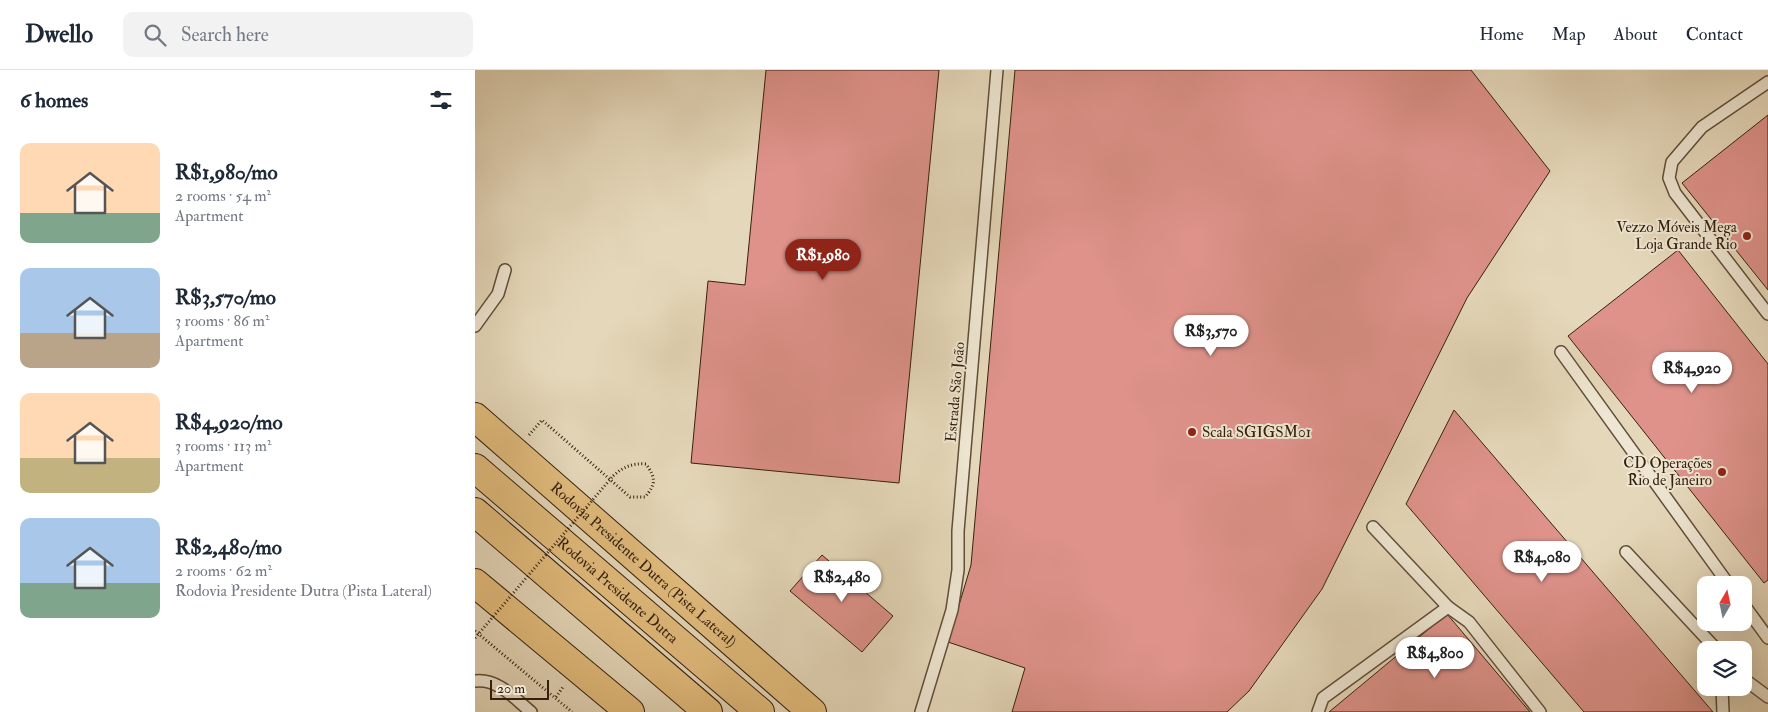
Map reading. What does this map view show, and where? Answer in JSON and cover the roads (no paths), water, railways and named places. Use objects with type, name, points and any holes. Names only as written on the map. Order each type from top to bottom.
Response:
[{"type":"highway","name":"Rodovia Presidente Dutra (Pista Lateral)","points":[[475,417],[812,712]]},
{"type":"highway","name":"Rodovia Presidente Dutra","points":[[475,468],[759,712]]},
{"type":"highway","points":[[475,512],[708,712]]},
{"type":"highway","points":[[475,583],[630,712]]},
{"type":"lane","name":"Estrada São João","points":[[921,712],[952,610],[958,570],[959,521],[997,70]]},
{"type":"lane","points":[[1768,82],[1702,127],[1672,162],[1669,178],[1675,193],[1768,314]]},
{"type":"lane","points":[[475,326],[498,294],[505,270]]},
{"type":"lane","points":[[1561,352],[1723,576]]},
{"type":"lane","points":[[1373,527],[1448,607],[1469,622],[1541,712]]},
{"type":"lane","points":[[1626,552],[1708,641]]},
{"type":"lane","points":[[1318,712],[1323,698],[1448,607]]},
{"type":"lane","points":[[1753,617],[1768,638]]},
{"type":"lane","points":[[475,681],[489,681],[505,690],[531,712]]},
{"type":"lane","points":[[1752,685],[1768,697]]},
{"type":"lane","points":[[1723,712],[1724,696]]},
{"type":"place","name":"Vezzo Móveis Mega Loja Grande Rio","points":[[1747,236]]},
{"type":"place","name":"Scala SGIGSM01","points":[[1192,432]]},
{"type":"place","name":"CD Operações Rio de Janeiro","points":[[1722,472]]}]
